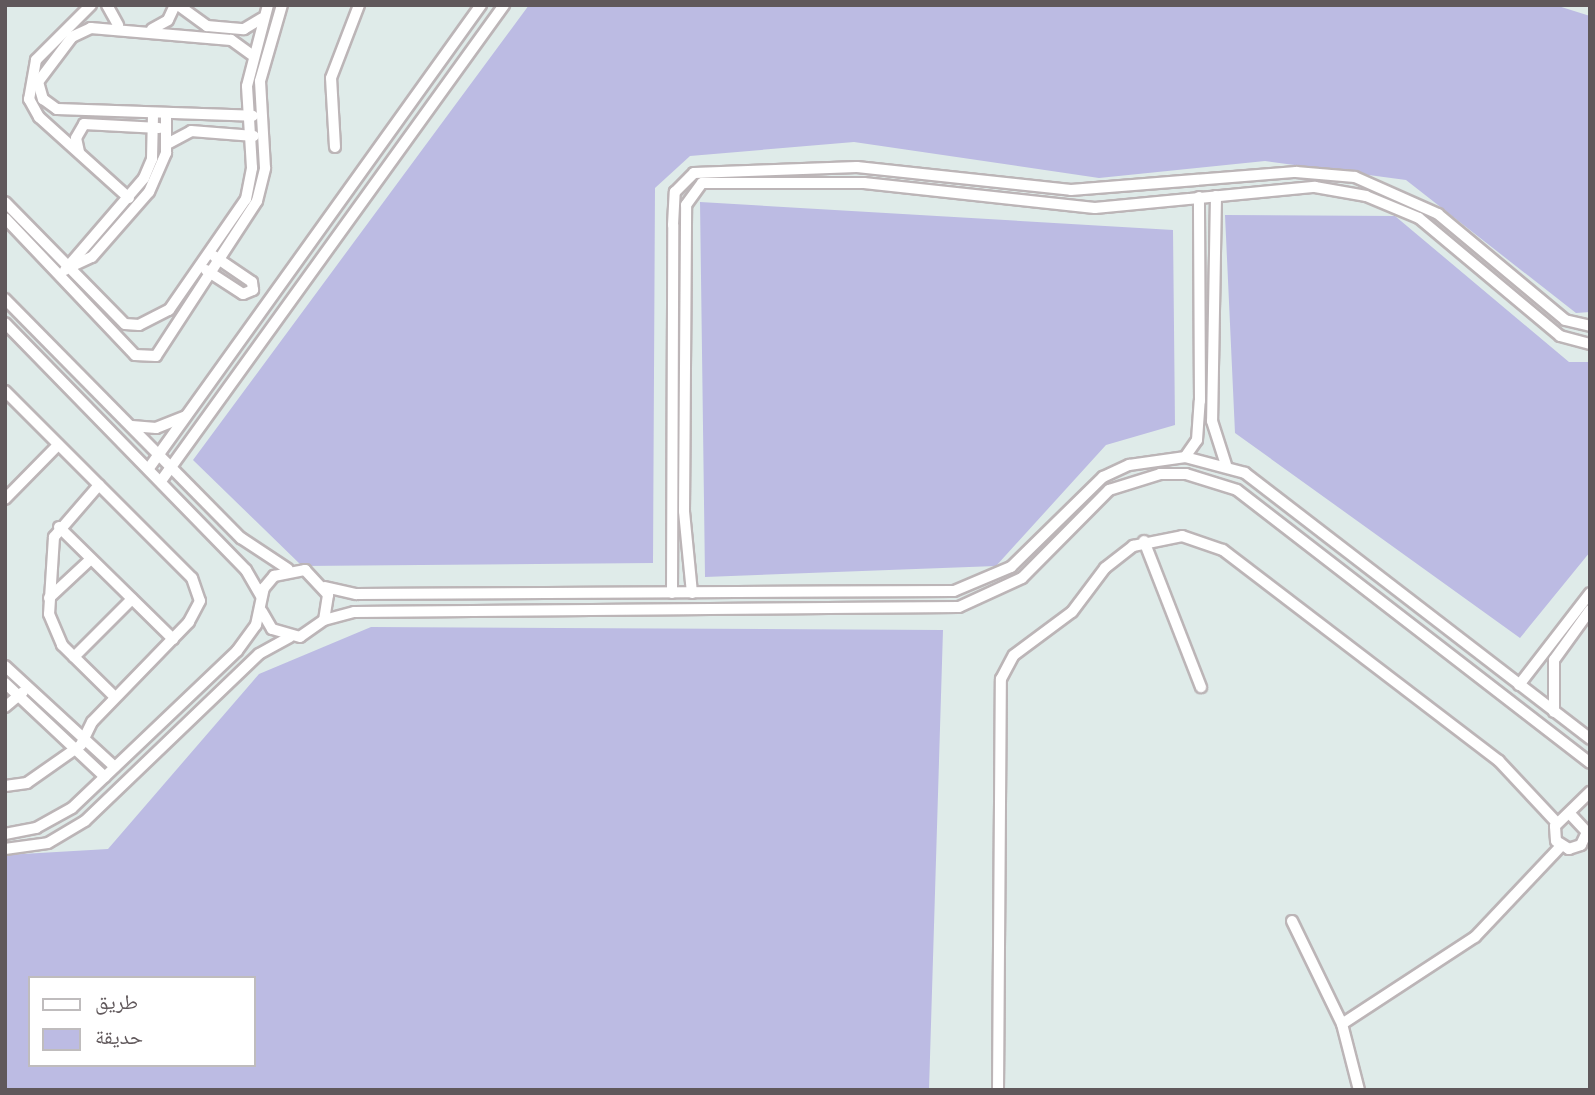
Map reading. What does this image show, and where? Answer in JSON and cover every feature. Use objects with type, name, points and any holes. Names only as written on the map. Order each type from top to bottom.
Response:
[{"type":"street","points":[[91,5],[44,66],[39,91],[57,109],[93,118],[153,122],[246,114],[260,125]]},
{"type":"street","points":[[107,5],[118,25]]},
{"type":"street","points":[[152,30],[168,20],[177,5],[207,26],[244,29],[262,18]]},
{"type":"street","points":[[215,256],[246,199],[249,138],[246,114],[252,55],[268,5]]},
{"type":"street","points":[[5,202],[19,224],[64,271],[138,358],[156,356],[206,270],[262,185],[260,125],[263,62],[282,5]]},
{"type":"street","points":[[335,147],[331,78],[359,5]]},
{"type":"street","points":[[149,468],[192,413],[481,5]]},
{"type":"street","points":[[161,481],[504,5]]},
{"type":"street","points":[[129,198],[36,114],[27,89],[36,60],[73,30],[118,25],[231,40],[252,55]]},
{"type":"street","points":[[80,154],[78,130],[93,118]]},
{"type":"street","points":[[64,271],[129,198],[150,165],[153,122]]},
{"type":"street","points":[[64,271],[92,257],[135,212],[161,171],[167,144],[166,122]]},
{"type":"street","points":[[249,138],[260,125]]},
{"type":"street","points":[[167,144],[191,131],[249,138]]},
{"type":"street","points":[[672,593],[673,225],[676,192],[694,173],[857,167],[1071,190],[1296,172],[1355,177],[1438,214],[1565,320],[1590,326]]},
{"type":"street","points":[[692,593],[684,511],[686,205],[695,188],[864,183],[1095,208],[1315,187],[1366,196],[1419,218],[1560,336],[1590,344]]},
{"type":"street","points":[[1216,196],[1212,421],[1226,465]]},
{"type":"street","points":[[1185,457],[1197,440],[1200,411],[1199,198]]},
{"type":"street","points":[[5,218],[19,224]]},
{"type":"street","points":[[206,270],[243,294],[251,292],[252,282],[215,256]]},
{"type":"street","points":[[124,339],[135,326],[169,310],[206,270]]},
{"type":"street","points":[[64,271],[116,316],[135,326]]},
{"type":"street","points":[[5,299],[261,557],[288,569],[313,574],[325,587],[356,594],[933,593],[974,586],[1027,554],[1103,477],[1129,465],[1185,457],[1226,465],[1245,473],[1590,739]]},
{"type":"street","points":[[5,323],[246,570],[261,596],[262,612],[272,629],[290,637]]},
{"type":"street","points":[[5,391],[198,588],[197,612],[115,697],[85,738],[27,783],[5,786]]},
{"type":"street","points":[[131,426],[156,428],[192,413]]},
{"type":"street","points":[[5,499],[58,445]]},
{"type":"street","points":[[5,849],[68,833],[124,785],[259,653],[290,637],[310,634],[324,620],[354,612],[959,607],[1022,578],[1109,490],[1160,474],[1186,474],[1237,490],[1590,763]]},
{"type":"street","points":[[99,485],[59,527],[51,548],[49,597],[54,631],[74,657],[115,697]]},
{"type":"street","points":[[59,527],[173,639]]},
{"type":"street","points":[[998,1090],[1001,679],[1020,649],[1072,612],[1113,560],[1144,541],[1182,536],[1223,550],[1499,761],[1557,823]]},
{"type":"street","points":[[1144,541],[1201,687]]},
{"type":"street","points":[[49,597],[91,559]]},
{"type":"street","points":[[261,596],[268,582],[288,569]]},
{"type":"street","points":[[324,620],[325,587]]},
{"type":"street","points":[[1519,685],[1590,593]]},
{"type":"street","points":[[74,657],[132,599]]},
{"type":"street","points":[[1553,712],[1554,660],[1590,610]]},
{"type":"street","points":[[5,834],[55,819],[110,772],[245,643],[262,612]]},
{"type":"street","points":[[5,666],[23,692],[74,749],[110,772],[124,785]]},
{"type":"street","points":[[5,683],[23,692],[85,738],[110,772]]},
{"type":"street","points":[[5,707],[23,692]]},
{"type":"street","points":[[1572,816],[1587,820],[1587,843],[1574,849],[1561,846],[1554,833],[1557,823],[1572,816],[1590,792]]},
{"type":"street","points":[[1342,1024],[1475,937],[1561,846]]},
{"type":"street","points":[[1292,921],[1342,1024],[1359,1090]]},
{"type":"green space","points":[[529,5],[1555,5],[1590,16],[1590,312],[1576,313],[1406,180],[1265,161],[1099,178],[854,142],[690,156],[655,188],[653,563],[302,566],[193,460]]},
{"type":"green space","points":[[700,202],[1173,230],[1175,425],[1106,445],[996,566],[705,577]]},
{"type":"green space","points":[[1225,215],[1395,216],[1569,362],[1590,362],[1590,552],[1520,638],[1235,433]]},
{"type":"green space","points":[[371,627],[943,630],[929,1090],[5,1090],[5,855],[108,849],[259,674]]}]
